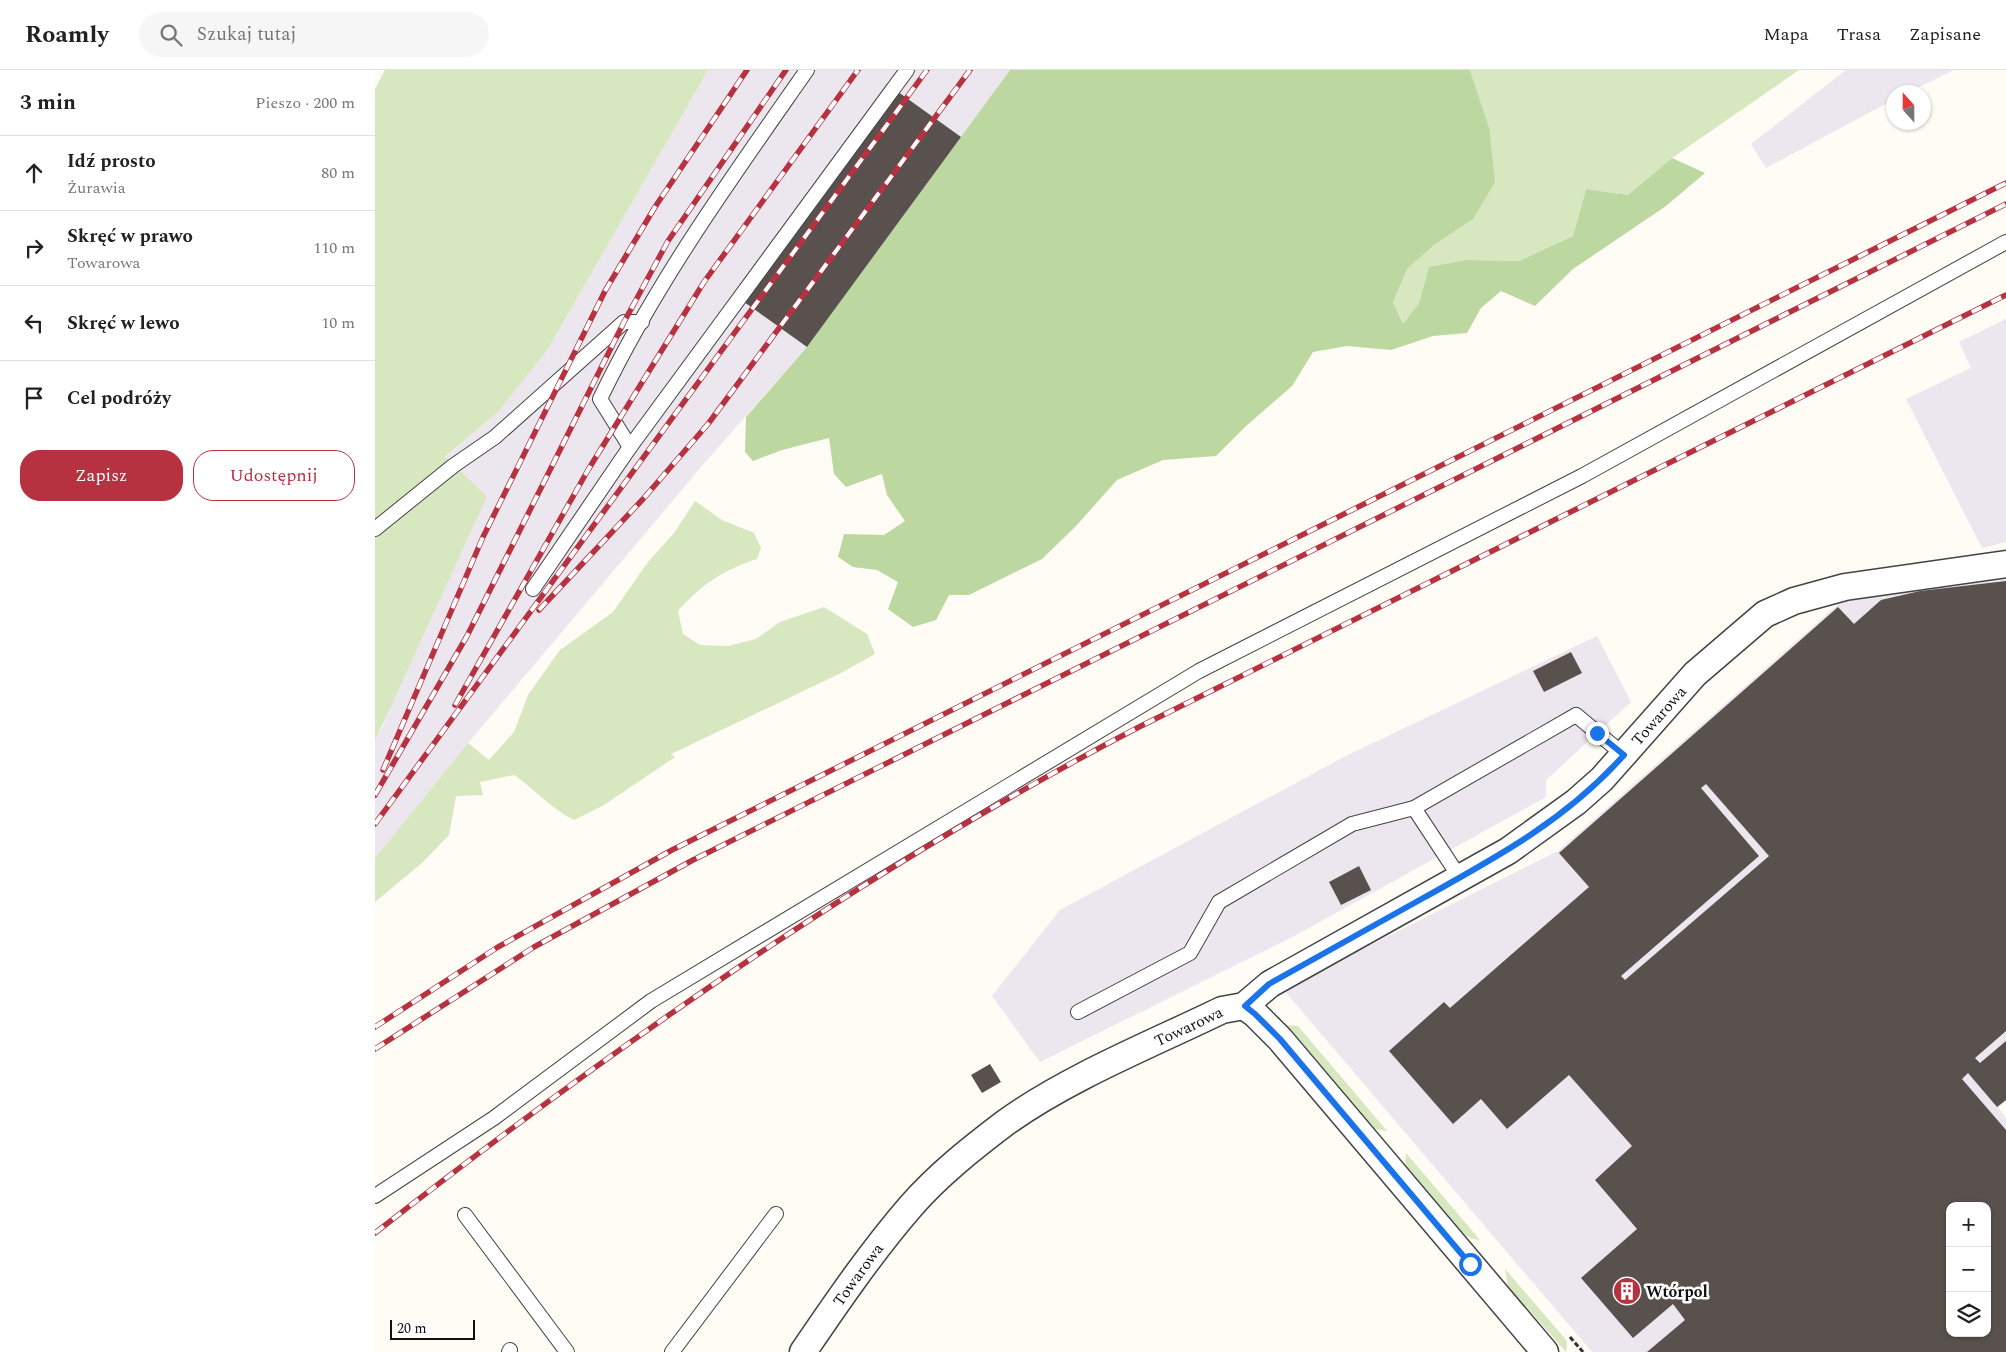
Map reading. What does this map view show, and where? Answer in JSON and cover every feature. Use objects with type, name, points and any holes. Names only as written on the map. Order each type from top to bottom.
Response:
[{"type":"street","name":"Towarowa","points":[[803,1352],[834,1306],[911,1206],[939,1178],[1005,1124],[1029,1107],[1088,1075],[1222,1010],[1245,1006],[1269,984],[1460,878],[1537,832],[1602,779],[1695,674],[1765,614],[1794,601],[1845,587],[2006,564]]},
{"type":"street","points":[[1245,1006],[1280,1039],[1545,1352]]},
{"type":"lane","points":[[630,447],[600,399],[687,244],[807,70]]},
{"type":"lane","points":[[533,589],[630,447],[907,70]]},
{"type":"lane","points":[[375,1196],[494,1118],[659,996],[1199,671],[1582,476],[2006,242]]},
{"type":"lane","points":[[375,529],[446,472],[495,437],[623,322],[642,322]]},
{"type":"lane","points":[[1078,1012],[1190,953],[1219,902],[1352,824],[1414,808],[1576,715],[1624,755]]},
{"type":"lane","points":[[1414,808],[1460,878]]},
{"type":"lane","points":[[673,1352],[776,1214]]},
{"type":"lane","points":[[465,1215],[567,1352]]},
{"type":"shaded area","points":[[708,70],[1010,70],[807,347],[707,460],[468,743],[375,858],[375,741],[384,724],[445,458],[498,412],[548,349]]},
{"type":"shaded area","points":[[1846,70],[1954,70],[1923,85],[1886,85],[1886,104],[1766,168],[1751,144]]},
{"type":"shaded area","points":[[2006,319],[2006,542],[1982,548],[1906,399],[1971,368],[1959,342]]},
{"type":"shaded area","points":[[2006,569],[2006,1101],[1998,1108],[2006,1118],[2006,1352],[1592,1352],[1283,989],[1558,851],[1852,592]]},
{"type":"shaded area","points":[[1597,636],[1631,702],[1546,780],[1546,797],[1296,935],[1040,1062],[992,996],[1060,910],[1346,756]]},
{"type":"green space","points":[[385,70],[708,70],[548,349],[498,412],[445,457],[487,496],[375,741],[375,89]]},
{"type":"green space","points":[[1010,70],[1470,70],[1489,127],[1495,182],[1473,219],[1434,245],[1407,269],[1393,302],[1403,324],[1419,303],[1429,267],[1466,260],[1519,261],[1573,236],[1586,189],[1628,195],[1672,158],[1705,173],[1666,206],[1573,269],[1535,306],[1501,291],[1481,308],[1467,333],[1433,336],[1391,350],[1347,346],[1313,352],[1292,386],[1246,426],[1216,456],[1163,460],[1117,480],[1076,526],[1042,559],[969,595],[949,595],[936,620],[913,627],[888,609],[898,582],[877,570],[853,567],[838,557],[844,534],[884,535],[905,521],[887,495],[882,474],[846,487],[834,474],[829,438],[782,450],[753,461],[745,452],[746,417],[807,347]]},
{"type":"green space","points":[[1470,70],[1799,70],[1672,158],[1628,195],[1586,189],[1573,236],[1519,261],[1466,260],[1429,267],[1419,303],[1403,324],[1393,302],[1407,269],[1434,245],[1473,219],[1489,127]]},
{"type":"green space","points":[[695,501],[722,520],[754,533],[761,548],[757,559],[723,573],[696,593],[678,611],[683,634],[700,645],[728,646],[756,639],[780,622],[824,607],[867,634],[875,654],[839,674],[671,754],[675,757],[604,805],[574,820],[558,810],[514,775],[480,782],[483,795],[456,796],[449,835],[423,862],[375,902],[375,858],[468,743],[489,760],[514,732],[528,695],[560,650],[613,612],[648,562],[674,533]]},
{"type":"green space","points":[[1287,1025],[1298,1026],[1387,1131],[1375,1129]]},
{"type":"green space","points":[[1406,1153],[1480,1240],[1465,1235],[1405,1164]]},
{"type":"green space","points":[[1505,1269],[1567,1341],[1566,1352],[1508,1286]]},
{"type":"building","points":[[887,84],[961,137],[807,347],[733,294]]},
{"type":"building","points":[[2006,581],[2006,1031],[1975,1058],[1980,1063],[2006,1041],[2006,1100],[1997,1107],[1968,1073],[1962,1079],[2006,1130],[2006,1352],[1647,1352],[1685,1320],[1673,1304],[1633,1338],[1581,1278],[1637,1229],[1595,1180],[1632,1146],[1569,1075],[1507,1129],[1481,1099],[1453,1124],[1389,1051],[1444,1002],[1450,1008],[1589,887],[1559,853],[1838,607],[1854,624],[1881,600],[1920,591]],"holes":[[[1706,784],[1769,856],[1625,980],[1621,976],[1759,856],[1701,788]]]},
{"type":"building","points":[[1571,652],[1582,673],[1544,692],[1533,671]]},
{"type":"building","points":[[1359,866],[1371,890],[1341,905],[1329,882]]},
{"type":"building","points":[[990,1064],[1001,1082],[982,1093],[971,1075]]},
{"type":"railway","points":[[383,770],[483,537],[605,291],[655,207],[747,70]]},
{"type":"railway","points":[[375,795],[467,636],[624,322],[668,241],[786,70]]},
{"type":"railway","points":[[455,705],[588,470],[704,282],[858,70]]},
{"type":"railway","points":[[375,824],[927,70]]},
{"type":"railway","points":[[539,610],[643,499],[708,424],[970,70]]},
{"type":"railway","points":[[375,1027],[498,947],[672,850],[2006,183]]},
{"type":"railway","points":[[375,1049],[534,947],[693,860],[2006,204]]},
{"type":"railway","points":[[375,1233],[558,1094],[746,962],[842,899],[939,839],[1038,782],[1139,727],[2006,295]]},
{"type":"place","name":"Wtórpol","points":[[1627,1291]]},
{"type":"route","points":[[1470,1264],[1280,1039],[1245,1006],[1269,984],[1508,851],[1537,832],[1576,802],[1602,779],[1624,755],[1597,733]]}]
